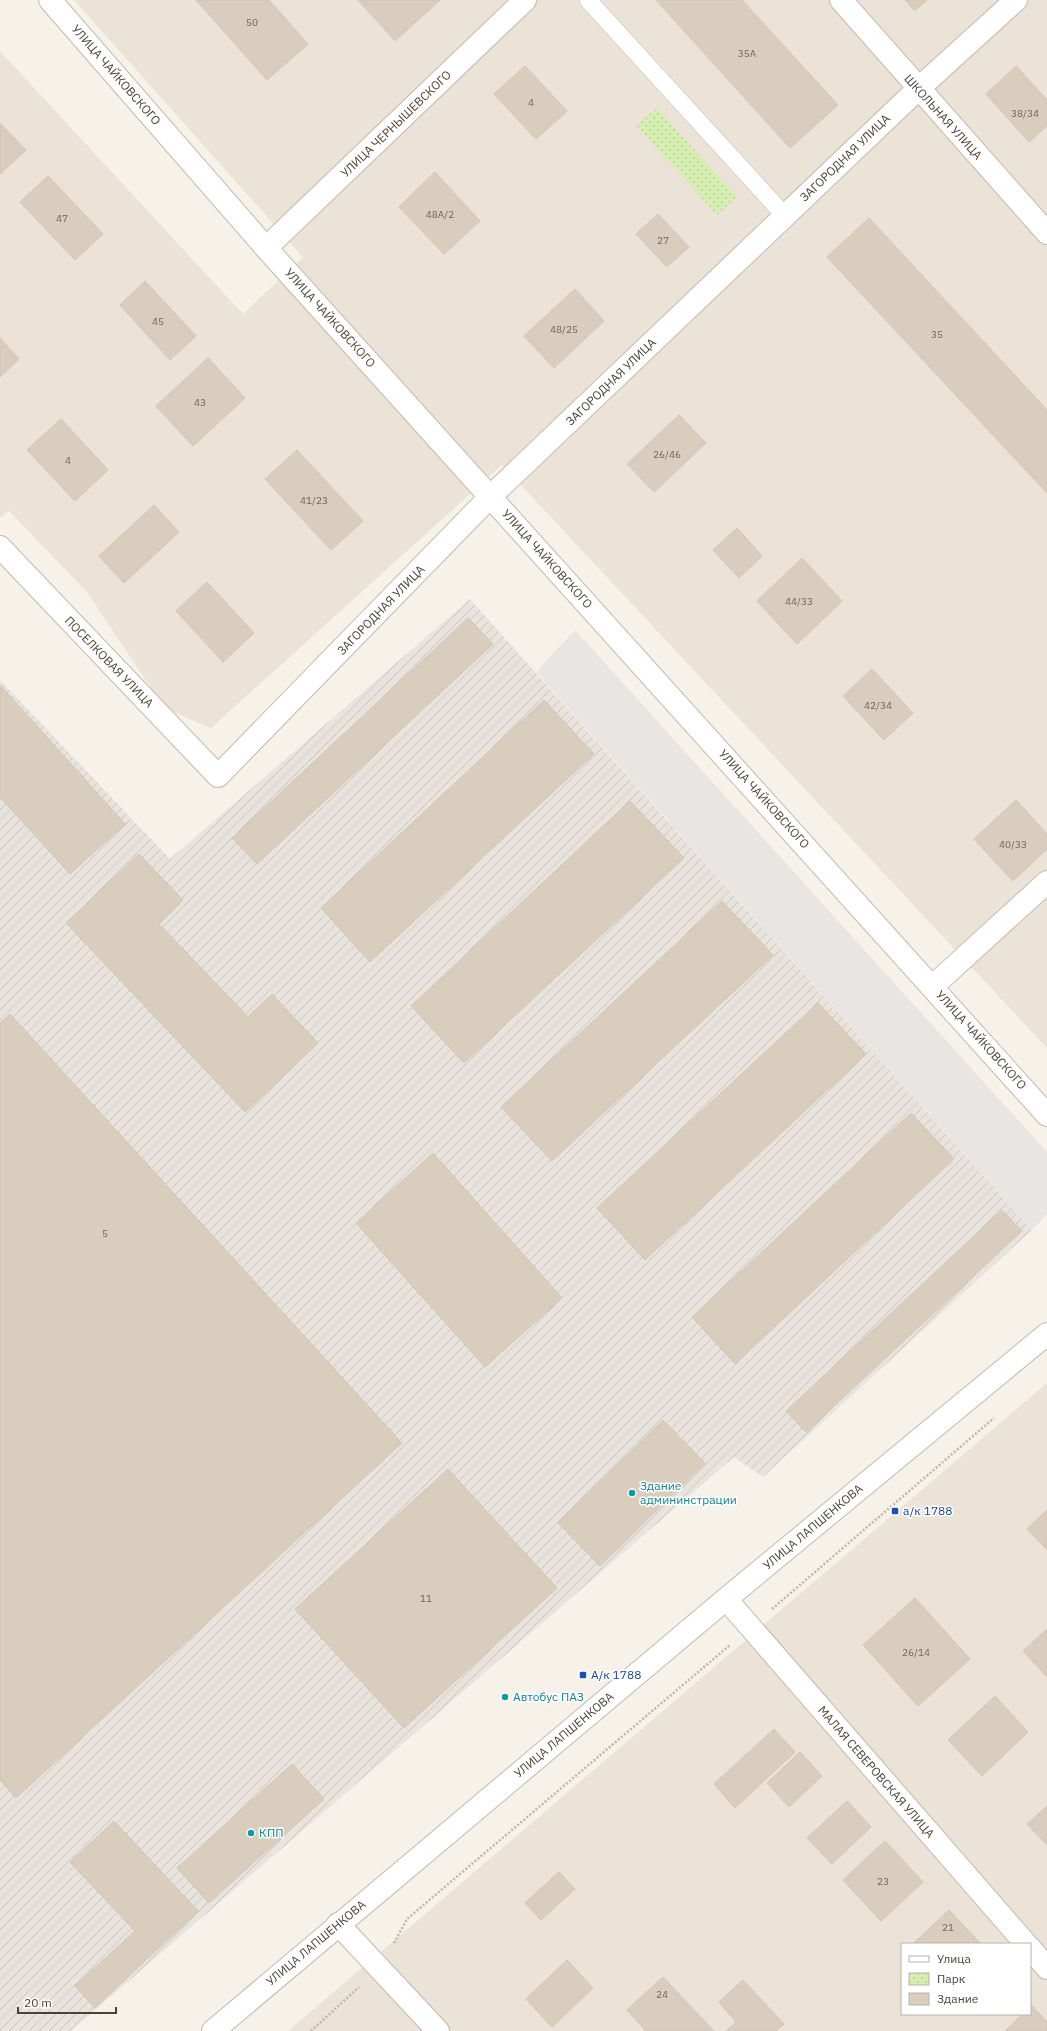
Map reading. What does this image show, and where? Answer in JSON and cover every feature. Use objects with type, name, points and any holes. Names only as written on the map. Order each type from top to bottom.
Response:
[{"type":"street","name":"УЛИЦА ЧАЙКОВСКОГО","points":[[50,0],[266,248],[933,986],[1047,1115]]},
{"type":"street","name":"УЛИЦА ЧЕРНЫШЕВСКОГО","points":[[266,248],[525,0]]},
{"type":"street","name":"ШКОЛЬНАЯ УЛИЦА","points":[[841,0],[918,89],[1047,233]]},
{"type":"street","name":"ЗАГОРОДНАЯ УЛИЦА","points":[[218,776],[491,496],[918,89],[1016,0]]},
{"type":"street","name":"ПОСЕЛКОВАЯ УЛИЦА","points":[[0,547],[218,776]]},
{"type":"street","points":[[933,986],[1047,882]]},
{"type":"street","name":"УЛИЦА ЛАПШЕНКОВА","points":[[213,2031],[338,1924],[1047,1334]]},
{"type":"street","name":"МАЛАЯ СЕВЕРОВСКАЯ УЛИЦА","points":[[726,1600],[1025,1943]]},
{"type":"street","points":[[338,1924],[438,2031]]},
{"type":"street","points":[[1031,1949],[1047,1968]]},
{"type":"lane","points":[[588,0],[785,216]]},
{"type":"path","points":[[311,2031],[379,1969],[407,1919],[750,1628],[1000,1412]]},
{"type":"shaded area","points":[[74,0],[1047,0],[1047,1048],[502,465],[211,728],[164,708],[88,593],[9,511],[0,518],[0,51],[243,314],[303,257]]},
{"type":"shaded area","points":[[470,599],[1032,1230],[763,1477],[734,1457],[71,2031],[0,2031],[0,680],[170,859]]},
{"type":"shaded area","points":[[575,630],[1047,1152],[1047,1214],[1032,1230],[536,672]]},
{"type":"shaded area","points":[[1047,1383],[1047,2031],[288,2031]]},
{"type":"green space","points":[[656,108],[737,197],[717,215],[637,126]]},
{"type":"building","points":[[196,0],[269,0],[308,44],[267,80]]},
{"type":"building","points":[[358,0],[440,0],[395,41]]},
{"type":"building","points":[[656,0],[742,0],[838,105],[790,148]]},
{"type":"building","points":[[905,0],[927,0],[915,11]]},
{"type":"building","points":[[525,66],[567,111],[536,139],[494,94]]},
{"type":"building","points":[[1016,66],[1047,100],[1047,126],[1029,142],[986,94]]},
{"type":"building","points":[[0,123],[26,150],[0,174]]},
{"type":"building","points":[[435,172],[480,221],[444,254],[399,207]]},
{"type":"building","points":[[48,176],[103,234],[75,260],[20,202]]},
{"type":"building","points":[[658,214],[689,247],[667,267],[636,234]]},
{"type":"building","points":[[869,218],[1047,410],[1047,493],[827,257]]},
{"type":"building","points":[[145,281],[196,336],[170,360],[120,305]]},
{"type":"building","points":[[575,289],[604,321],[554,368],[524,336]]},
{"type":"building","points":[[0,338],[19,359],[0,377]]},
{"type":"building","points":[[208,358],[245,398],[193,446],[156,406]]},
{"type":"building","points":[[679,415],[706,443],[654,492],[627,464]]},
{"type":"building","points":[[61,419],[108,470],[75,501],[27,450]]},
{"type":"building","points":[[297,450],[363,521],[331,550],[265,479]]},
{"type":"building","points":[[154,505],[179,532],[124,583],[99,556]]},
{"type":"building","points":[[737,528],[762,556],[739,578],[713,550]]},
{"type":"building","points":[[802,558],[842,601],[797,644],[757,601]]},
{"type":"building","points":[[207,582],[254,633],[223,662],[176,611]]},
{"type":"building","points":[[468,618],[493,644],[257,864],[232,838]]},
{"type":"building","points":[[872,669],[913,713],[884,740],[843,696]]},
{"type":"building","points":[[0,685],[125,824],[70,874],[0,797]]},
{"type":"building","points":[[544,700],[594,754],[370,962],[321,908]]},
{"type":"building","points":[[1016,800],[1047,834],[1047,849],[1013,881],[974,839]]},
{"type":"building","points":[[630,801],[684,858],[464,1063],[411,1006]]},
{"type":"building","points":[[139,854],[183,900],[159,924],[248,1017],[272,994],[318,1043],[245,1112],[66,923]]},
{"type":"building","points":[[722,901],[773,955],[552,1161],[501,1107]]},
{"type":"building","points":[[818,1003],[866,1054],[645,1260],[597,1208]]},
{"type":"building","points":[[10,1014],[402,1443],[16,1798],[0,1780],[0,1023]]},
{"type":"building","points":[[911,1113],[954,1159],[735,1364],[692,1317]]},
{"type":"building","points":[[433,1153],[562,1298],[485,1367],[356,1223]]},
{"type":"building","points":[[1002,1210],[1022,1231],[806,1432],[786,1411]]},
{"type":"building","name":"Здание админинстрации","points":[[663,1420],[705,1463],[600,1566],[558,1523]]},
{"type":"building","points":[[448,1469],[557,1588],[404,1728],[295,1609]]},
{"type":"building","points":[[1047,1510],[1047,1550],[1027,1529]]},
{"type":"building","points":[[915,1598],[970,1659],[918,1706],[863,1645]]},
{"type":"building","points":[[1047,1629],[1047,1677],[1023,1651]]},
{"type":"building","points":[[995,1696],[1028,1732],[982,1776],[948,1740]]},
{"type":"building","points":[[774,1729],[795,1752],[735,1808],[714,1784]]},
{"type":"building","points":[[800,1752],[822,1776],[789,1807],[767,1783]]},
{"type":"building","name":"КПП","points":[[292,1764],[324,1799],[209,1903],[177,1868]]},
{"type":"building","points":[[847,1801],[871,1827],[832,1864],[807,1838]]},
{"type":"building","points":[[1047,1806],[1047,1845],[1027,1824]]},
{"type":"building","points":[[114,1821],[198,1911],[95,2008],[75,1986],[135,1931],[70,1862]]},
{"type":"building","points":[[885,1841],[923,1882],[881,1921],[843,1880]]},
{"type":"building","points":[[559,1872],[575,1889],[541,1920],[525,1903]]},
{"type":"building","points":[[949,1910],[980,1943],[914,1943]]},
{"type":"building","points":[[567,1960],[593,1988],[552,2027],[526,1999]]},
{"type":"building","points":[[663,1977],[714,2031],[646,2031],[627,2010]]},
{"type":"building","points":[[743,1980],[784,2024],[776,2031],[726,2031],[736,2022],[719,2002]]},
{"type":"building","points":[[1032,2006],[1047,2022],[1047,2031],[1005,2031],[1022,2015],[1031,2015]]},
{"type":"place","name":"Здание админинстрации","points":[[632,1493]]},
{"type":"place","name":"a/к 1788","points":[[895,1511]]},
{"type":"place","name":"А/к 1788","points":[[583,1675]]},
{"type":"place","name":"Автобус ПАЗ","points":[[505,1697]]},
{"type":"place","name":"КПП","points":[[251,1833]]}]
